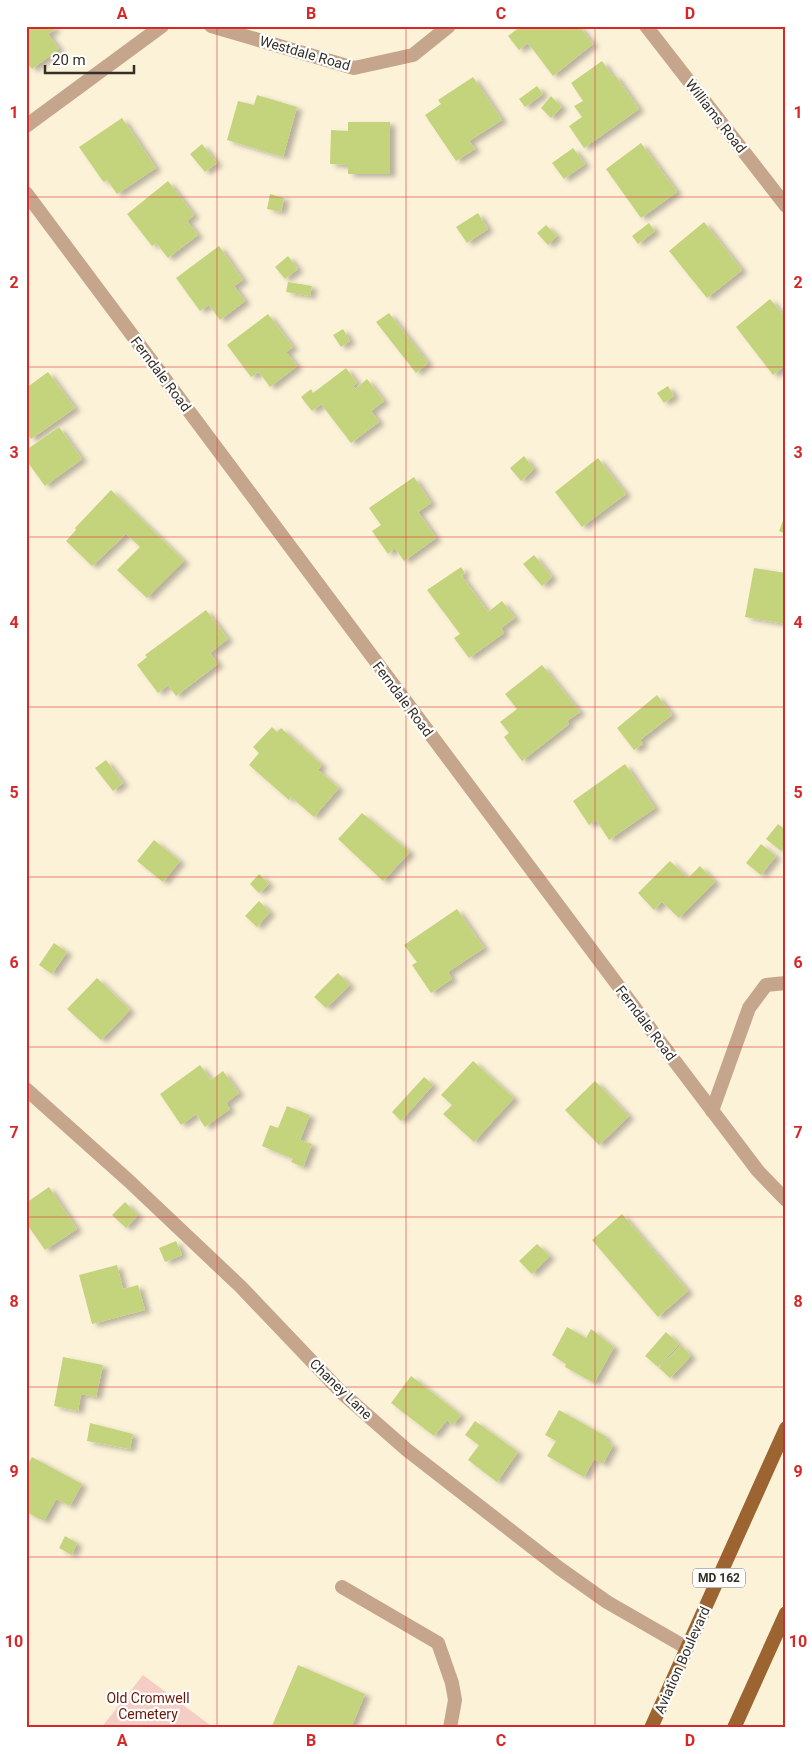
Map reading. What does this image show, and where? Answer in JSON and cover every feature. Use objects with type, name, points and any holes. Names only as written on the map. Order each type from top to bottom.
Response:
[{"type":"main road","name":"Aviation Boulevard","points":[[652,1728],[786,1428]]},
{"type":"main road","points":[[734,1728],[786,1613]]},
{"type":"street","points":[[26,126],[162,26]]},
{"type":"street","name":"Westdale Road","points":[[211,26],[354,68],[413,55],[449,26]]},
{"type":"street","name":"Williams Road","points":[[646,26],[786,206]]},
{"type":"street","name":"Ferndale Road","points":[[26,193],[712,1111],[758,1171],[786,1200]]},
{"type":"street","points":[[712,1111],[749,1008],[766,985],[786,984]]},
{"type":"street","name":"Chaney Lane","points":[[26,1090],[129,1181],[213,1261],[342,1393],[407,1450],[559,1568],[607,1602],[687,1648]]},
{"type":"street","points":[[342,1587],[438,1643],[452,1683],[455,1700],[450,1728]]},
{"type":"green space","name":"Old Cromwell Cemetery","points":[[143,1675],[214,1728],[101,1728]]},
{"type":"building","points":[[26,26],[53,26],[55,29],[48,34],[59,49],[32,69],[26,62]]},
{"type":"building","points":[[521,26],[579,26],[593,44],[553,76],[528,43],[519,50],[508,36]]},
{"type":"building","points":[[602,61],[613,77],[615,75],[639,109],[584,148],[569,126],[582,117],[574,106],[583,101],[571,83]]},
{"type":"building","points":[[473,77],[502,120],[469,141],[475,149],[456,161],[425,115],[441,104],[438,100]]},
{"type":"building","points":[[537,86],[543,94],[525,107],[519,99]]},
{"type":"building","points":[[257,95],[297,107],[283,157],[227,140],[238,101],[254,105]]},
{"type":"building","points":[[551,96],[562,107],[551,118],[541,108]]},
{"type":"building","points":[[122,118],[156,168],[117,194],[107,180],[104,182],[102,180],[79,147]]},
{"type":"building","points":[[348,122],[390,122],[390,174],[348,174],[348,165],[330,164],[331,130],[348,131]]},
{"type":"building","points":[[641,143],[677,192],[641,218],[606,169]]},
{"type":"building","points":[[202,144],[217,163],[205,172],[190,154]]},
{"type":"building","points":[[573,148],[585,164],[564,179],[552,163]]},
{"type":"building","points":[[168,181],[194,215],[187,221],[198,235],[168,258],[156,243],[152,246],[127,214]]},
{"type":"building","points":[[270,194],[284,198],[281,212],[267,209]]},
{"type":"building","points":[[478,213],[488,229],[467,243],[456,227]]},
{"type":"building","points":[[704,222],[742,270],[707,298],[669,251]]},
{"type":"building","points":[[649,223],[655,231],[638,244],[632,236]]},
{"type":"building","points":[[546,225],[557,236],[548,245],[537,233]]},
{"type":"building","points":[[219,246],[243,280],[234,286],[245,301],[220,320],[209,305],[200,311],[176,278]]},
{"type":"building","points":[[288,256],[298,269],[285,279],[275,267]]},
{"type":"building","points":[[288,282],[312,286],[310,296],[286,292]]},
{"type":"building","points":[[770,299],[786,318],[786,365],[773,375],[736,327]]},
{"type":"building","points":[[389,313],[428,363],[416,373],[376,322]]},
{"type":"building","points":[[268,314],[293,347],[286,352],[297,366],[270,387],[259,372],[251,377],[227,345]]},
{"type":"building","points":[[343,329],[350,341],[341,347],[333,335]]},
{"type":"building","points":[[346,368],[357,383],[353,386],[355,389],[367,379],[384,401],[371,411],[379,422],[351,443],[321,404],[312,411],[301,397],[311,389],[313,393]]},
{"type":"building","points":[[48,372],[75,408],[31,439],[26,432],[26,388]]},
{"type":"building","points":[[668,386],[674,396],[664,403],[657,393]]},
{"type":"building","points":[[59,427],[82,459],[45,486],[26,460],[26,450]]},
{"type":"building","points":[[524,456],[534,469],[521,481],[510,468]]},
{"type":"building","points":[[598,458],[626,494],[582,527],[555,492]]},
{"type":"building","points":[[414,477],[431,503],[418,512],[436,538],[404,561],[395,548],[388,554],[372,531],[381,525],[369,508]]},
{"type":"building","points":[[111,490],[184,561],[147,598],[117,570],[140,547],[126,534],[92,566],[66,541],[76,530],[75,528]]},
{"type":"building","points":[[786,513],[786,534],[779,531]]},
{"type":"building","points":[[534,555],[552,577],[542,586],[523,564]]},
{"type":"building","points":[[461,567],[465,573],[461,575],[488,612],[502,601],[515,618],[501,628],[504,633],[469,658],[454,638],[460,634],[427,590]]},
{"type":"building","points":[[754,568],[786,573],[786,624],[745,617]]},
{"type":"building","points":[[206,610],[228,639],[210,653],[218,664],[176,696],[168,685],[158,693],[137,665],[147,657],[145,655]]},
{"type":"building","points":[[542,665],[580,712],[567,721],[569,724],[522,761],[504,737],[509,733],[500,722],[517,709],[505,694]]},
{"type":"building","points":[[657,695],[672,715],[640,740],[643,744],[634,750],[617,728]]},
{"type":"building","points":[[272,727],[277,732],[281,728],[322,765],[318,770],[339,788],[314,817],[291,797],[289,800],[249,765],[259,753],[253,747]]},
{"type":"building","points":[[106,760],[123,783],[113,791],[95,768]]},
{"type":"building","points":[[625,764],[655,808],[609,840],[596,820],[589,825],[573,801]]},
{"type":"building","points":[[362,813],[410,852],[383,881],[338,839]]},
{"type":"building","points":[[778,824],[786,830],[786,845],[781,851],[766,839]]},
{"type":"building","points":[[154,840],[180,861],[163,882],[137,861]]},
{"type":"building","points":[[761,844],[776,856],[761,875],[746,863]]},
{"type":"building","points":[[670,861],[688,878],[700,866],[715,882],[679,918],[662,902],[654,910],[638,893]]},
{"type":"building","points":[[259,874],[269,884],[259,893],[250,884]]},
{"type":"building","points":[[259,901],[270,912],[257,927],[245,916]]},
{"type":"building","points":[[457,909],[484,948],[448,972],[452,979],[431,993],[412,965],[417,962],[404,945]]},
{"type":"building","points":[[54,943],[67,952],[52,974],[39,965]]},
{"type":"building","points":[[338,973],[350,985],[326,1008],[314,997]]},
{"type":"building","points":[[97,978],[130,1010],[101,1040],[67,1009]]},
{"type":"building","points":[[473,1061],[514,1098],[474,1142],[443,1114],[452,1105],[441,1095]]},
{"type":"building","points":[[200,1065],[211,1080],[223,1071],[239,1093],[226,1103],[230,1109],[205,1127],[196,1114],[181,1125],[160,1094]]},
{"type":"building","points":[[424,1077],[433,1085],[401,1121],[392,1112]]},
{"type":"building","points":[[595,1081],[629,1116],[599,1145],[565,1110]]},
{"type":"building","points":[[287,1106],[310,1115],[300,1140],[312,1144],[303,1167],[291,1162],[293,1159],[262,1146],[270,1125],[278,1128]]},
{"type":"building","points":[[49,1187],[77,1229],[45,1250],[26,1223],[26,1203]]},
{"type":"building","points":[[125,1202],[138,1215],[126,1228],[112,1215]]},
{"type":"building","points":[[622,1214],[688,1291],[658,1317],[592,1240]]},
{"type":"building","points":[[176,1241],[182,1255],[165,1262],[159,1248]]},
{"type":"building","points":[[537,1244],[550,1256],[532,1274],[519,1261]]},
{"type":"building","points":[[117,1265],[123,1289],[138,1285],[145,1310],[92,1324],[79,1275]]},
{"type":"building","points":[[567,1327],[586,1338],[591,1329],[614,1347],[594,1383],[565,1367],[566,1364],[552,1355]]},
{"type":"building","points":[[666,1332],[679,1344],[658,1367],[645,1356]]},
{"type":"building","points":[[681,1345],[691,1356],[670,1378],[659,1368]]},
{"type":"building","points":[[63,1357],[103,1365],[96,1397],[81,1394],[78,1411],[54,1406]]},
{"type":"building","points":[[411,1376],[461,1415],[453,1425],[447,1420],[434,1436],[391,1403]]},
{"type":"building","points":[[559,1410],[607,1437],[605,1440],[613,1445],[603,1464],[594,1459],[584,1477],[547,1456],[556,1441],[545,1435]]},
{"type":"building","points":[[475,1421],[518,1452],[497,1482],[468,1460],[479,1445],[465,1435]]},
{"type":"building","points":[[90,1423],[133,1434],[130,1449],[87,1441]]},
{"type":"building","points":[[32,1457],[82,1484],[70,1506],[56,1499],[44,1521],[26,1512],[26,1467]]},
{"type":"building","points":[[65,1536],[77,1543],[72,1555],[59,1548]]},
{"type":"building","points":[[298,1665],[365,1694],[351,1728],[271,1728]]}]
